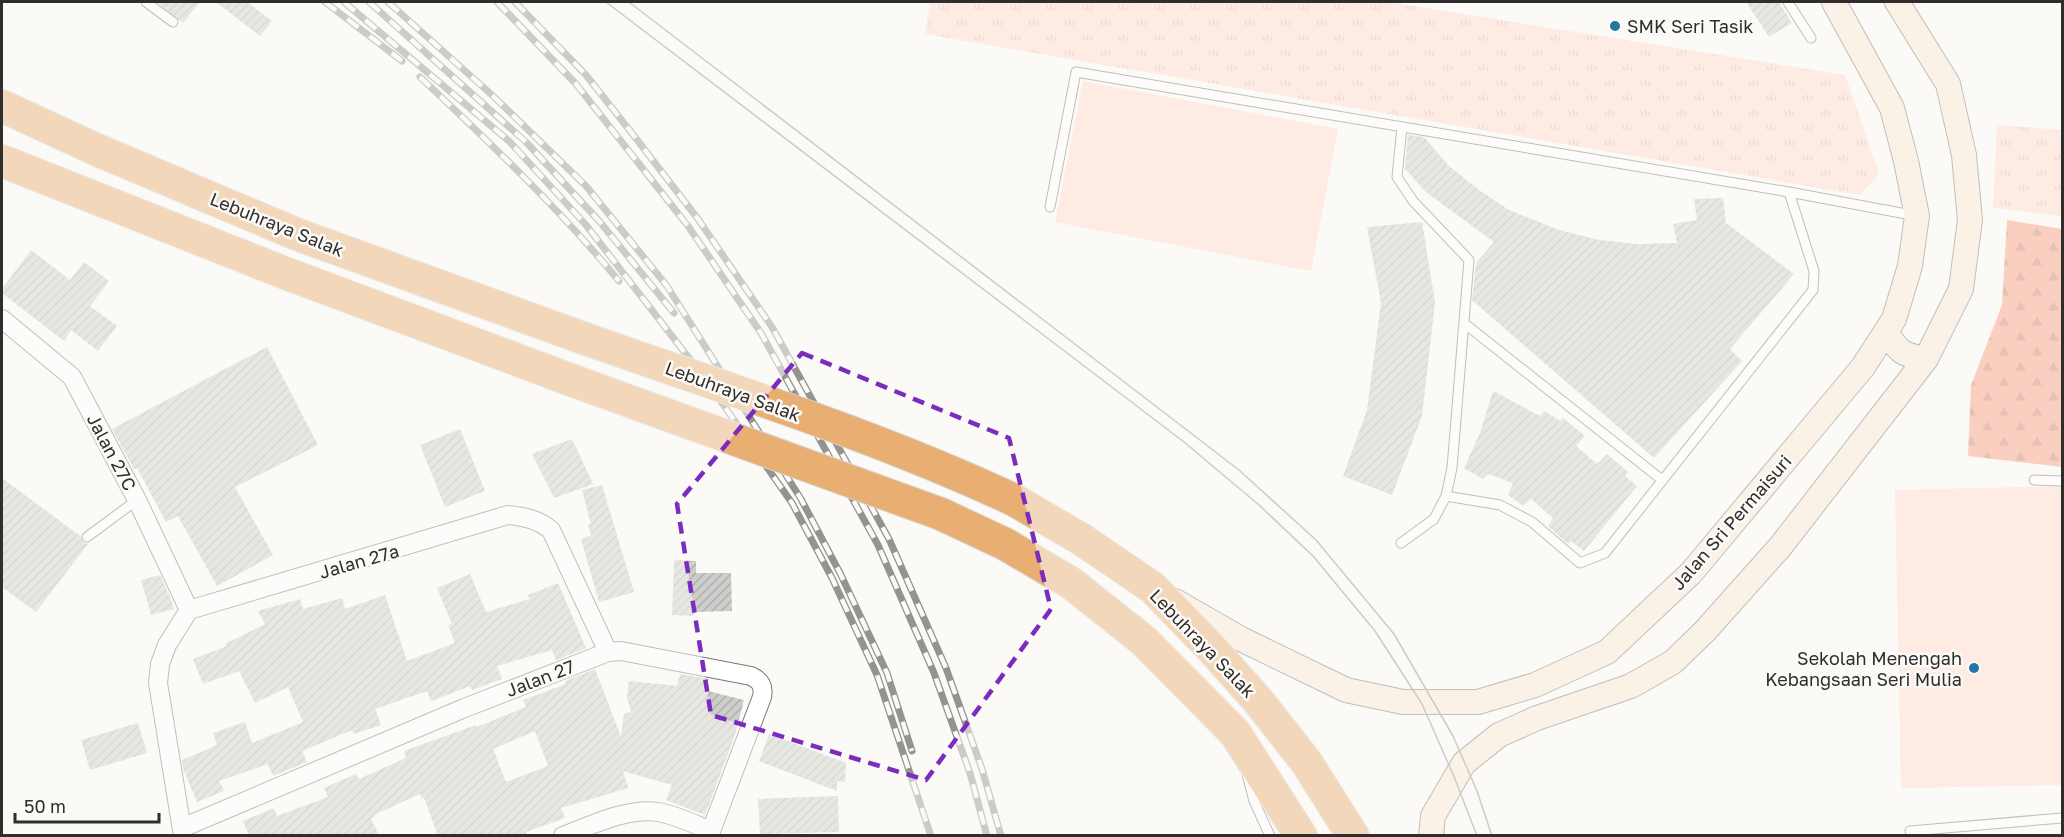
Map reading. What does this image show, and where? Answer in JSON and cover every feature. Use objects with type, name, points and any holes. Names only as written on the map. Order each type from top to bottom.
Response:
[{"type":"highway","name":"Lebuhraya Salak","points":[[2,106],[95,149],[296,234],[899,450],[959,474],[1014,500],[1081,538],[1153,588],[1260,703],[1307,763],[1353,836]]},
{"type":"highway","points":[[2,161],[275,269],[571,380],[941,514],[1005,544],[1071,583],[1144,641],[1235,733],[1301,836]]},
{"type":"main road","name":"Jalan Sri Permaisuri","points":[[1153,588],[1241,639],[1346,690],[1403,702],[1478,702],[1535,685],[1607,652],[1691,573],[1863,367],[1894,319],[1910,267],[1917,216],[1906,160],[1892,108],[1834,2]]},
{"type":"main road","points":[[1431,836],[1433,816],[1464,763],[1499,735],[1537,718],[1631,686],[1673,662],[1697,639],[1779,547],[1926,360],[1961,289],[1970,220],[1964,155],[1948,84],[1897,2]]},
{"type":"main road","points":[[1886,332],[1897,350],[1906,356],[1926,360]]},
{"type":"street","name":"Jalan 27C","points":[[2,319],[72,376],[137,500],[189,610]]},
{"type":"street","name":"Jalan 27a","points":[[189,610],[508,515],[528,517],[551,530],[608,652]]},
{"type":"street","name":"Jalan 27","points":[[189,610],[167,645],[160,664],[158,683],[183,832],[462,709],[608,652],[621,651],[751,676],[759,680],[763,689],[762,697],[712,833]]},
{"type":"street","points":[[563,836],[639,812],[656,812],[678,818],[712,833]]},
{"type":"lane","points":[[146,2],[173,22]]},
{"type":"lane","points":[[1788,2],[1811,38]]},
{"type":"lane","points":[[1050,207],[1076,72],[1789,192],[1917,216]]},
{"type":"lane","points":[[1401,543],[1434,519],[1446,496],[1452,468],[1469,260],[1413,201],[1397,177],[1402,127]]},
{"type":"lane","points":[[1446,496],[1500,505],[1532,522],[1580,563],[1605,553],[1813,290],[1814,271],[1789,192]]},
{"type":"lane","points":[[1464,323],[1662,480]]},
{"type":"lane","points":[[2034,480],[2062,481]]},
{"type":"lane","points":[[87,537],[137,500]]},
{"type":"lane","points":[[1235,733],[1254,801],[1270,836]]},
{"type":"lane","points":[[1910,831],[2062,818]]},
{"type":"highlighted area","points":[[802,353],[1009,438],[1051,609],[926,780],[711,715],[677,504]]},
{"type":"green space","points":[[930,2],[1388,2],[1845,75],[1879,174],[1860,195],[925,34]]},
{"type":"green space","points":[[1083,81],[1338,129],[1311,271],[1055,222]]},
{"type":"green space","points":[[1997,125],[2062,130],[2062,216],[1993,208]]},
{"type":"green space","points":[[2007,220],[2062,229],[2062,467],[1968,456],[1971,385],[2002,305]]},
{"type":"green space","name":"Sekolah Menengah Kebangsaan Seri Mulia","points":[[2062,486],[2062,785],[1901,788],[1895,490]]},
{"type":"building","points":[[157,2],[200,2],[183,23]]},
{"type":"building","points":[[216,2],[247,2],[272,21],[260,36]]},
{"type":"building","points":[[1746,2],[1779,2],[1792,23],[1769,37]]},
{"type":"building","points":[[1408,135],[1424,137],[1449,166],[1509,210],[1559,230],[1599,240],[1638,244],[1677,243],[1673,224],[1697,220],[1694,199],[1723,198],[1726,223],[1794,274],[1730,349],[1742,361],[1654,458],[1472,300],[1476,263],[1494,242],[1426,192],[1405,169]]},
{"type":"building","points":[[1422,222],[1435,302],[1422,416],[1392,495],[1343,476],[1367,410],[1381,303],[1367,227]]},
{"type":"building","points":[[31,250],[70,280],[84,262],[109,281],[90,306],[117,326],[98,351],[71,330],[64,341],[2,293],[2,289]]},
{"type":"building","points":[[267,347],[318,445],[235,487],[273,555],[217,586],[178,516],[166,522],[137,468],[134,469],[112,429]]},
{"type":"building","points":[[1493,391],[1540,416],[1545,411],[1560,421],[1563,418],[1585,436],[1576,446],[1597,464],[1607,454],[1628,472],[1625,476],[1637,486],[1584,551],[1571,541],[1568,544],[1548,526],[1553,518],[1531,499],[1523,506],[1508,495],[1513,483],[1488,474],[1483,479],[1464,468],[1480,433]]},
{"type":"building","points":[[460,429],[485,491],[445,507],[420,445]]},
{"type":"building","points":[[572,439],[593,484],[554,498],[532,454]]},
{"type":"building","points":[[2,478],[88,544],[36,612],[2,587]]},
{"type":"building","points":[[602,485],[634,592],[599,602],[581,539],[591,536],[588,525],[591,524],[582,490]]},
{"type":"building","points":[[674,560],[696,561],[696,573],[731,573],[732,611],[694,612],[694,616],[672,615]]},
{"type":"building","points":[[470,574],[486,612],[530,599],[528,595],[558,583],[586,648],[556,660],[552,650],[497,666],[502,679],[472,690],[470,686],[431,701],[427,691],[375,709],[381,725],[354,734],[352,730],[302,751],[307,762],[273,776],[268,764],[219,781],[224,791],[197,802],[182,760],[217,745],[213,733],[245,722],[252,743],[303,722],[288,687],[255,703],[239,671],[203,684],[193,659],[227,646],[225,644],[265,624],[258,611],[300,599],[303,609],[342,598],[345,609],[385,595],[407,661],[455,643],[448,625],[452,624],[437,588]]},
{"type":"building","points":[[160,575],[174,609],[151,615],[141,580]]},
{"type":"building","points":[[595,669],[621,737],[624,714],[631,712],[627,698],[629,681],[677,686],[680,674],[709,679],[704,690],[744,700],[734,738],[705,815],[666,800],[672,785],[623,771],[628,788],[561,808],[565,818],[526,832],[527,836],[438,836],[424,798],[420,794],[371,818],[379,836],[249,836],[243,821],[274,808],[277,816],[328,797],[324,788],[356,774],[359,779],[406,758],[404,751],[476,725],[477,727],[526,707],[523,700],[566,684],[565,681]],"holes":[[[535,731],[548,766],[506,782],[493,749]]]},
{"type":"building","points":[[138,723],[147,753],[90,770],[81,740]]},
{"type":"building","points":[[769,734],[846,763],[845,782],[837,781],[837,791],[759,761]]},
{"type":"building","points":[[838,796],[839,832],[760,834],[758,799]]},
{"type":"tram line","points":[[606,2],[1184,442],[1259,505],[1313,556],[1375,631],[1422,704],[1477,836]]},
{"type":"tram line","points":[[629,2],[1239,470],[1316,540],[1394,634],[1453,736],[1477,791],[1492,836]]},
{"type":"railway","points":[[325,2],[402,61]]},
{"type":"railway","points":[[344,2],[509,141],[586,225],[706,380],[792,503],[832,578],[877,675],[931,836]]},
{"type":"railway","points":[[369,2],[526,142],[600,222],[674,313]]},
{"type":"railway","points":[[388,2],[492,95],[586,186],[667,286],[801,499],[840,573],[887,673],[912,751]]},
{"type":"railway","points":[[497,2],[576,84],[688,226],[761,333],[878,545],[934,673],[970,773],[987,836]]},
{"type":"railway","points":[[515,2],[586,75],[698,219],[772,327],[889,539],[946,668],[982,769],[1001,836]]},
{"type":"railway","points":[[420,77],[547,201],[619,281]]},
{"type":"place","name":"SMK Seri Tasik","points":[[1615,26]]},
{"type":"place","name":"Sekolah Menengah Kebangsaan Seri Mulia","points":[[1974,668]]}]
